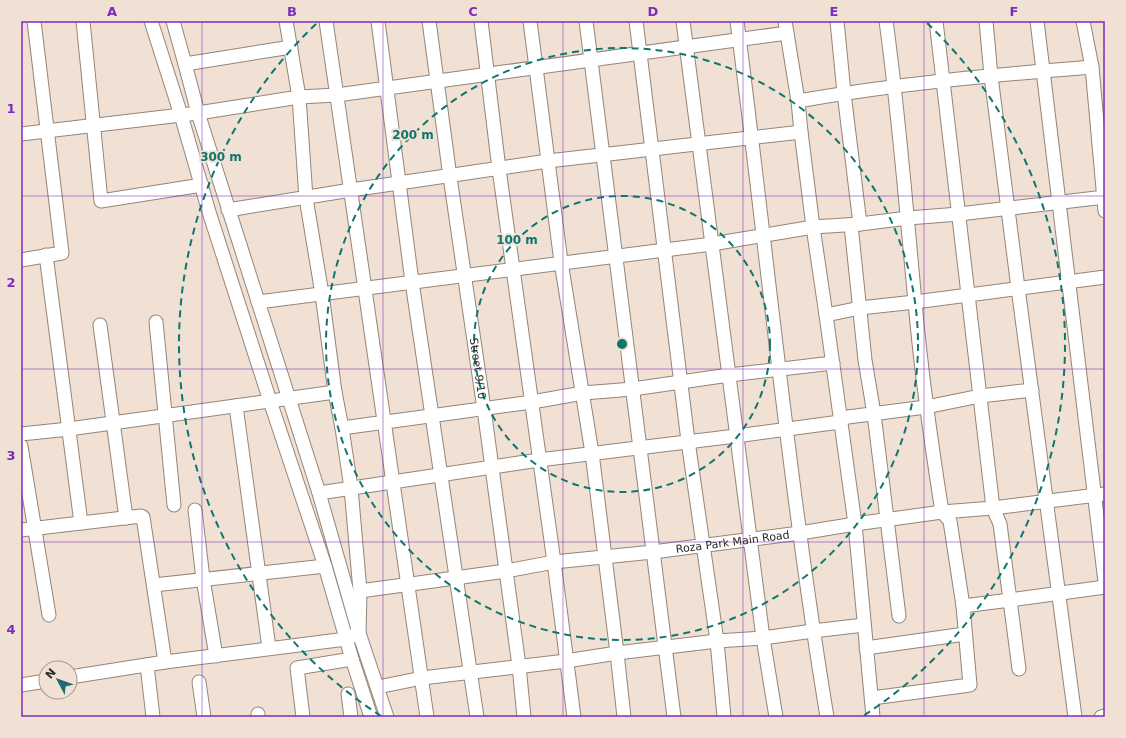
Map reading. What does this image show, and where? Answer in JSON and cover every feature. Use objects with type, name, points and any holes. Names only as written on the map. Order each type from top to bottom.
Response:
[{"type":"street","points":[[21,260],[62,253],[34,21]]},
{"type":"street","points":[[83,21],[101,201],[202,185]]},
{"type":"street","points":[[152,21],[202,185],[270,401],[325,566],[352,659],[371,717]]},
{"type":"street","points":[[172,21],[186,64],[198,113],[319,493],[359,633],[387,717]]},
{"type":"street","points":[[286,21],[299,98],[306,198],[351,488],[360,591],[359,633]]},
{"type":"street","points":[[326,21],[366,288],[427,717]]},
{"type":"street","points":[[378,21],[412,282],[477,717]]},
{"type":"street","name":"Street 9/10","points":[[429,21],[484,409],[519,666],[524,717]]},
{"type":"street","points":[[481,21],[499,169],[514,268],[574,717]]},
{"type":"street","points":[[530,21],[561,262],[592,453],[624,717]]},
{"type":"street","points":[[586,21],[674,717]]},
{"type":"street","points":[[636,21],[682,382],[688,442],[717,641],[724,717]]},
{"type":"street","points":[[683,21],[736,436],[763,638],[776,717]]},
{"type":"street","points":[[737,21],[764,235],[786,428],[813,631],[827,717]]},
{"type":"street","points":[[837,21],[856,225],[860,308],[865,360],[874,414],[899,616]]},
{"type":"street","points":[[872,698],[970,685],[962,606],[950,521],[942,512],[926,407],[895,86],[886,21]]},
{"type":"street","points":[[936,21],[993,508],[1000,524],[1019,669]]},
{"type":"street","points":[[986,21],[991,76],[1018,288],[1075,717]]},
{"type":"street","points":[[1037,21],[1068,282],[1100,494],[1105,582]]},
{"type":"street","points":[[1083,21],[1092,67],[1105,211]]},
{"type":"street","points":[[21,134],[94,124],[198,113],[299,98],[337,95],[640,54],[739,40],[786,27],[798,100],[812,227],[826,315],[855,524],[873,717]]},
{"type":"street","points":[[186,64],[291,47]]},
{"type":"street","points":[[798,100],[943,80],[1092,67]]},
{"type":"street","points":[[228,210],[548,161],[801,132]]},
{"type":"street","points":[[258,302],[514,268],[712,244],[812,227],[856,225],[1104,197]]},
{"type":"street","points":[[46,256],[81,523]]},
{"type":"street","points":[[826,315],[860,308],[1105,277]]},
{"type":"street","points":[[156,322],[174,505]]},
{"type":"street","points":[[100,325],[126,518]]},
{"type":"street","points":[[342,428],[484,409],[583,393],[633,389],[729,375],[832,363]]},
{"type":"street","points":[[319,493],[539,460],[736,436],[926,407],[980,396],[1032,390]]},
{"type":"street","points":[[21,434],[69,430],[335,392]]},
{"type":"street","points":[[236,406],[269,648]]},
{"type":"street","points":[[21,446],[49,616]]},
{"type":"street","name":"Roza Park Main Road","points":[[360,591],[506,571],[554,562],[702,546],[942,512],[993,508],[1100,494]]},
{"type":"street","points":[[195,510],[203,579],[216,656]]},
{"type":"street","points":[[21,530],[141,516],[144,519],[165,662]]},
{"type":"street","points":[[154,585],[325,566]]},
{"type":"street","points":[[962,606],[1105,587]]},
{"type":"street","points":[[378,687],[422,678],[566,661],[617,653],[717,641],[763,638],[864,625]]},
{"type":"street","points":[[78,676],[165,662],[346,639],[359,633]]},
{"type":"street","points":[[866,648],[965,634]]},
{"type":"street","points":[[303,717],[297,668],[352,659]]},
{"type":"street","points":[[146,665],[153,717]]},
{"type":"street","points":[[21,685],[38,682]]},
{"type":"street","points":[[199,682],[204,717]]},
{"type":"street","points":[[348,694],[351,717]]},
{"type":"street","points":[[1101,717],[1105,716]]}]
